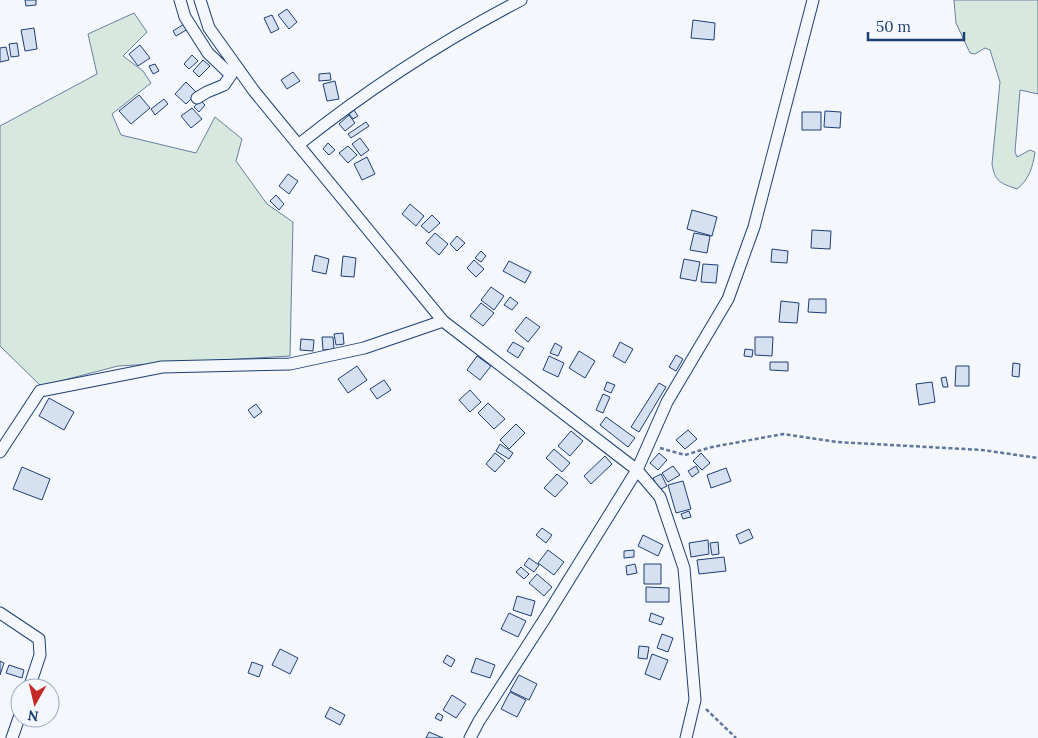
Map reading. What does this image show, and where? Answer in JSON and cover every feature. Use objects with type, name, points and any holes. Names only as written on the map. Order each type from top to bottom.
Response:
[{"type":"street","points":[[180,0],[186,17],[208,53],[231,75],[224,85],[197,98]]},
{"type":"street","points":[[200,0],[210,28],[254,91],[443,322],[637,470],[660,496],[684,568],[695,700],[686,738]]},
{"type":"street","points":[[298,145],[364,95],[491,16],[521,0]]},
{"type":"street","points":[[470,738],[479,720],[544,620],[637,470],[666,402],[728,299],[754,227],[813,0]]},
{"type":"street","points":[[0,452],[40,392],[162,367],[290,364],[364,348],[443,322]]},
{"type":"street","points":[[0,613],[39,639],[40,655],[32,678]]},
{"type":"path","points":[[648,444],[685,455],[712,447],[783,434],[837,442],[982,450],[1038,458]]},
{"type":"path","points":[[695,700],[736,738]]},
{"type":"shaded area","points":[[954,0],[1038,0],[1038,94],[1020,90],[1015,152],[1017,157],[1030,150],[1035,152],[1030,172],[1017,189],[999,181],[992,164],[1000,82],[990,50],[985,48],[975,54],[970,53],[956,23]]},
{"type":"shaded area","points":[[134,13],[147,32],[123,56],[143,71],[151,83],[112,114],[121,135],[196,153],[215,117],[242,139],[236,161],[267,204],[293,222],[290,356],[118,366],[41,386],[0,346],[0,126],[97,74],[88,34]]},
{"type":"building","points":[[25,0],[36,0],[36,5],[26,6]]},
{"type":"building","points":[[287,9],[297,22],[289,29],[278,15]]},
{"type":"building","points":[[272,15],[279,29],[271,33],[264,18]]},
{"type":"building","points":[[693,20],[715,23],[714,40],[691,38]]},
{"type":"building","points":[[184,24],[188,29],[176,36],[173,31]]},
{"type":"building","points":[[34,28],[37,49],[25,51],[21,30]]},
{"type":"building","points":[[17,43],[19,56],[11,57],[9,44]]},
{"type":"building","points":[[140,45],[150,58],[138,66],[129,54]]},
{"type":"building","points":[[6,47],[9,60],[0,62],[0,48]]},
{"type":"building","points":[[192,55],[198,61],[189,69],[184,64]]},
{"type":"building","points":[[203,60],[210,66],[199,77],[193,71]]},
{"type":"building","points":[[155,64],[159,71],[153,74],[149,66]]},
{"type":"building","points":[[293,72],[300,81],[287,89],[281,80]]},
{"type":"building","points":[[330,73],[331,80],[319,81],[319,74]]},
{"type":"building","points":[[335,81],[339,99],[327,101],[323,84]]},
{"type":"building","points":[[186,82],[197,93],[186,104],[175,94]]},
{"type":"building","points":[[139,95],[150,108],[131,124],[119,111]]},
{"type":"building","points":[[164,99],[168,104],[155,115],[151,109]]},
{"type":"building","points":[[200,100],[205,105],[199,112],[194,107]]},
{"type":"building","points":[[192,108],[202,119],[191,128],[181,116]]},
{"type":"building","points":[[354,110],[358,116],[353,119],[349,114]]},
{"type":"building","points":[[825,111],[841,112],[840,128],[824,127]]},
{"type":"building","points":[[802,112],[821,112],[821,130],[802,130]]},
{"type":"building","points":[[349,115],[355,123],[345,131],[339,124]]},
{"type":"building","points":[[366,122],[369,126],[351,138],[348,134]]},
{"type":"building","points":[[360,138],[369,150],[361,156],[352,144]]},
{"type":"building","points":[[328,143],[335,150],[329,155],[323,149]]},
{"type":"building","points":[[348,146],[357,155],[348,163],[339,153]]},
{"type":"building","points":[[367,157],[375,174],[362,180],[354,164]]},
{"type":"building","points":[[288,174],[298,181],[289,194],[279,186]]},
{"type":"building","points":[[276,195],[284,204],[279,210],[270,201]]},
{"type":"building","points":[[410,204],[424,216],[416,226],[402,214]]},
{"type":"building","points":[[692,210],[717,217],[712,236],[687,229]]},
{"type":"building","points":[[432,215],[440,223],[429,233],[421,226]]},
{"type":"building","points":[[812,230],[831,231],[830,249],[811,248]]},
{"type":"building","points":[[435,233],[448,244],[439,255],[426,243]]},
{"type":"building","points":[[694,233],[710,236],[707,253],[690,250]]},
{"type":"building","points":[[457,236],[465,243],[457,251],[450,244]]},
{"type":"building","points":[[772,249],[788,251],[787,263],[771,262]]},
{"type":"building","points":[[481,251],[486,256],[481,262],[475,258]]},
{"type":"building","points":[[315,255],[329,259],[326,274],[312,271]]},
{"type":"building","points":[[343,256],[356,258],[354,277],[341,276]]},
{"type":"building","points":[[684,259],[700,262],[696,281],[680,278]]},
{"type":"building","points":[[474,260],[484,269],[476,277],[467,268]]},
{"type":"building","points":[[509,261],[531,272],[525,283],[503,271]]},
{"type":"building","points":[[703,264],[718,265],[716,283],[701,282]]},
{"type":"building","points":[[491,287],[504,296],[494,310],[481,300]]},
{"type":"building","points":[[510,297],[518,303],[512,310],[504,305]]},
{"type":"building","points":[[809,299],[826,299],[826,313],[808,312]]},
{"type":"building","points":[[781,301],[799,303],[797,323],[779,322]]},
{"type":"building","points":[[481,303],[494,313],[483,326],[470,316]]},
{"type":"building","points":[[526,317],[540,327],[528,342],[515,331]]},
{"type":"building","points":[[343,333],[344,344],[336,345],[334,334]]},
{"type":"building","points":[[322,337],[333,337],[334,349],[323,350]]},
{"type":"building","points":[[755,337],[773,337],[772,356],[755,355]]},
{"type":"building","points":[[301,339],[314,340],[313,351],[300,350]]},
{"type":"building","points":[[513,342],[524,348],[518,358],[507,351]]},
{"type":"building","points":[[620,342],[633,349],[625,363],[613,356]]},
{"type":"building","points":[[555,343],[562,347],[558,356],[550,353]]},
{"type":"building","points":[[745,349],[753,350],[752,357],[744,356]]},
{"type":"building","points":[[579,351],[595,361],[585,378],[569,368]]},
{"type":"building","points":[[676,355],[683,359],[676,371],[669,367]]},
{"type":"building","points":[[477,356],[491,366],[480,380],[467,370]]},
{"type":"building","points":[[549,356],[564,363],[558,377],[543,370]]},
{"type":"building","points":[[770,362],[788,362],[788,371],[770,370]]},
{"type":"building","points":[[1013,363],[1020,364],[1019,377],[1012,376]]},
{"type":"building","points":[[357,366],[367,380],[348,393],[338,379]]},
{"type":"building","points":[[956,366],[969,366],[969,386],[955,386]]},
{"type":"building","points":[[946,377],[948,387],[943,387],[941,378]]},
{"type":"building","points":[[384,380],[391,390],[377,399],[370,389]]},
{"type":"building","points":[[607,382],[615,385],[611,393],[604,390]]},
{"type":"building","points":[[932,382],[935,402],[919,405],[916,384]]},
{"type":"building","points":[[659,383],[666,387],[639,432],[631,427]]},
{"type":"building","points":[[470,390],[481,402],[470,412],[459,400]]},
{"type":"building","points":[[603,394],[610,397],[603,413],[596,410]]},
{"type":"building","points":[[49,398],[74,412],[64,430],[39,416]]},
{"type":"building","points":[[488,403],[505,419],[494,429],[478,413]]},
{"type":"building","points":[[256,404],[262,412],[254,418],[248,410]]},
{"type":"building","points":[[606,417],[635,438],[628,447],[600,425]]},
{"type":"building","points":[[516,424],[525,433],[509,449],[500,440]]},
{"type":"building","points":[[688,430],[697,439],[685,449],[676,440]]},
{"type":"building","points":[[571,431],[583,441],[570,456],[558,446]]},
{"type":"building","points":[[500,444],[513,453],[509,459],[496,451]]},
{"type":"building","points":[[554,449],[570,463],[562,472],[546,458]]},
{"type":"building","points":[[495,453],[505,461],[495,472],[486,464]]},
{"type":"building","points":[[659,453],[667,460],[658,470],[650,463]]},
{"type":"building","points":[[701,453],[710,463],[702,470],[693,461]]},
{"type":"building","points":[[605,456],[612,464],[591,484],[584,476]]},
{"type":"building","points":[[673,466],[680,475],[668,482],[662,473]]},
{"type":"building","points":[[696,466],[699,472],[692,477],[688,471]]},
{"type":"building","points":[[22,467],[50,479],[42,500],[13,489]]},
{"type":"building","points":[[726,468],[731,481],[711,488],[707,475]]},
{"type":"building","points":[[557,474],[568,483],[555,497],[544,488]]},
{"type":"building","points":[[661,474],[667,486],[659,490],[653,478]]},
{"type":"building","points":[[683,481],[691,509],[676,513],[668,485]]},
{"type":"building","points":[[689,511],[691,517],[683,519],[681,514]]},
{"type":"building","points":[[542,528],[552,535],[546,543],[536,535]]},
{"type":"building","points":[[749,529],[753,538],[740,544],[736,535]]},
{"type":"building","points":[[643,535],[663,545],[658,556],[638,546]]},
{"type":"building","points":[[708,540],[709,554],[691,557],[689,543]]},
{"type":"building","points":[[718,542],[719,554],[712,555],[710,543]]},
{"type":"building","points":[[548,550],[564,562],[554,575],[538,563]]},
{"type":"building","points":[[634,550],[634,557],[624,558],[624,551]]},
{"type":"building","points":[[724,557],[726,571],[699,574],[697,560]]},
{"type":"building","points":[[529,558],[539,565],[534,572],[524,565]]},
{"type":"building","points":[[635,564],[637,573],[627,575],[626,566]]},
{"type":"building","points":[[644,564],[661,564],[661,584],[644,584]]},
{"type":"building","points":[[521,567],[529,574],[524,579],[516,572]]},
{"type":"building","points":[[537,574],[552,587],[544,596],[529,583]]},
{"type":"building","points":[[646,587],[669,588],[669,602],[646,602]]},
{"type":"building","points":[[517,596],[535,601],[531,616],[513,610]]},
{"type":"building","points":[[509,613],[526,621],[518,637],[501,629]]},
{"type":"building","points":[[651,613],[664,618],[661,625],[649,621]]},
{"type":"building","points":[[662,634],[673,638],[668,652],[657,648]]},
{"type":"building","points":[[639,646],[649,647],[647,659],[638,658]]},
{"type":"building","points":[[280,649],[298,658],[290,674],[272,665]]},
{"type":"building","points":[[652,654],[668,660],[660,680],[645,674]]},
{"type":"building","points":[[447,655],[455,660],[451,667],[443,662]]},
{"type":"building","points":[[476,658],[495,665],[490,678],[471,672]]},
{"type":"building","points":[[0,661],[4,663],[0,675]]},
{"type":"building","points":[[252,662],[263,666],[259,677],[248,673]]},
{"type":"building","points":[[9,665],[24,670],[22,678],[6,673]]},
{"type":"building","points":[[519,675],[537,684],[529,700],[510,691]]},
{"type":"building","points":[[510,692],[526,700],[517,717],[501,709]]},
{"type":"building","points":[[452,695],[466,704],[456,718],[443,710]]},
{"type":"building","points":[[330,707],[345,715],[340,725],[325,717]]},
{"type":"building","points":[[438,713],[443,716],[441,721],[435,718]]},
{"type":"building","points":[[429,732],[443,738],[426,738]]}]
